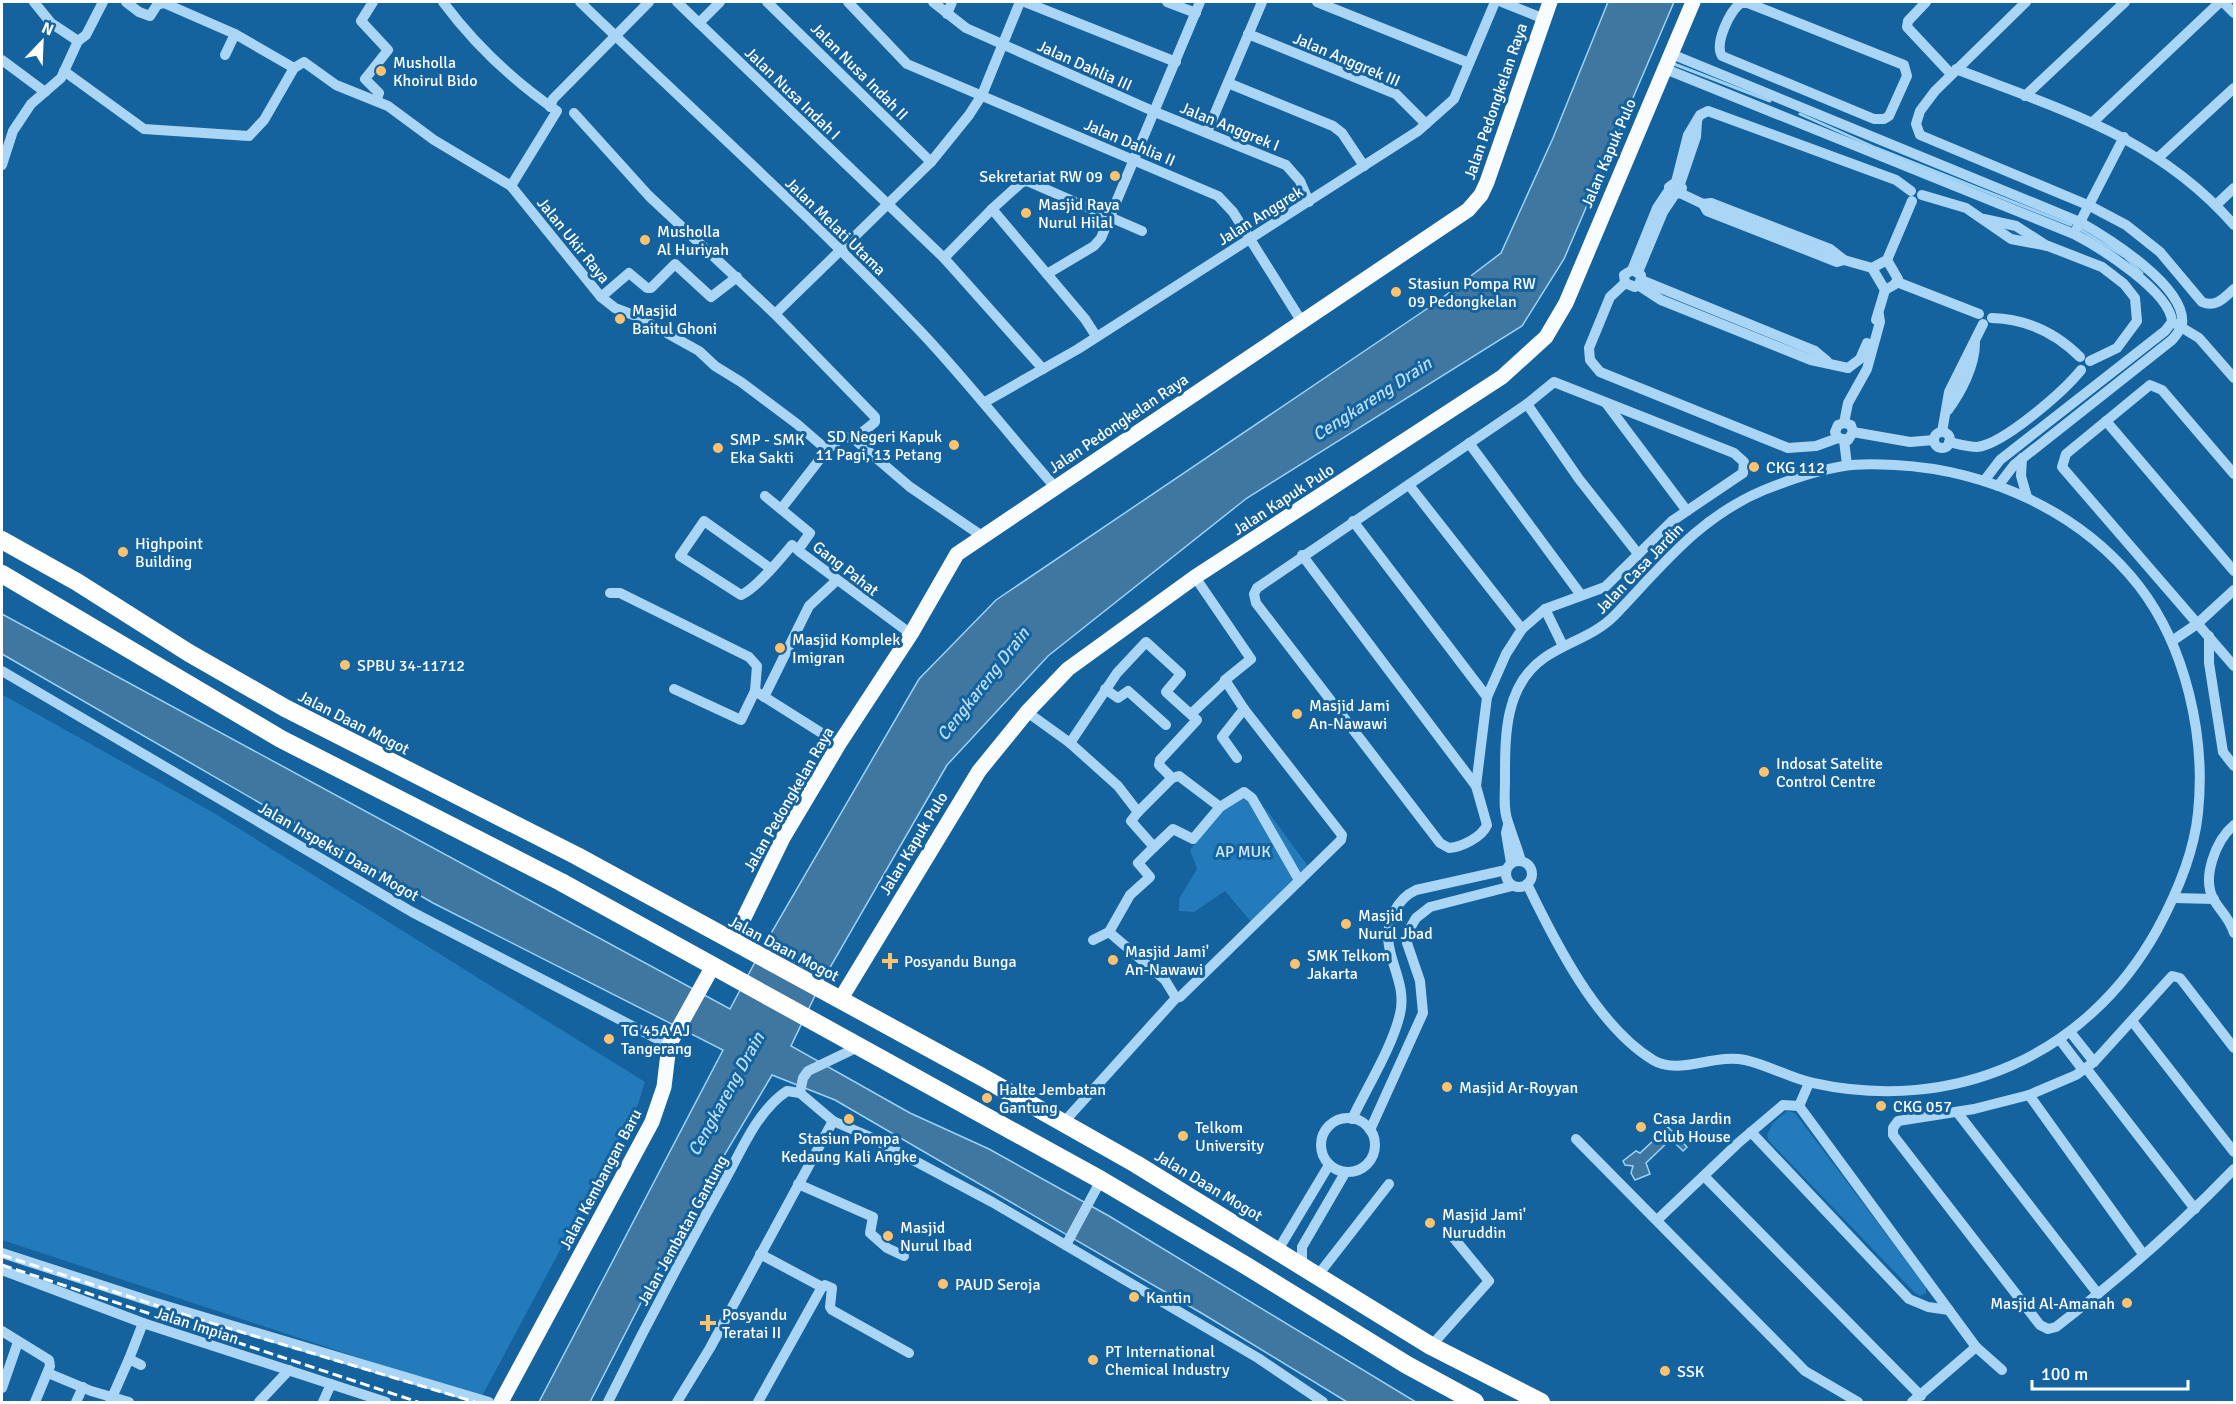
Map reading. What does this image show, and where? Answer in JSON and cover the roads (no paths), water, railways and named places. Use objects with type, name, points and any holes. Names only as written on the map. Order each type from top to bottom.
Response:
[{"type":"highway","name":"Jalan Daan Mogot","points":[[2,540],[77,582],[189,653],[276,703],[577,856],[1063,1123],[1278,1250],[1431,1346],[1541,1402]]},
{"type":"highway","points":[[2,574],[271,734],[561,882],[858,1047],[1096,1188],[1263,1276],[1407,1365],[1474,1402]]},
{"type":"highway","points":[[1263,1276],[1278,1250]]},
{"type":"highway","points":[[1407,1365],[1416,1359],[1421,1350],[1431,1346],[1433,1358],[1428,1365],[1428,1377]]},
{"type":"main road","name":"Jalan Pedongkelan Raya","points":[[734,943],[783,838],[839,744],[911,634],[952,559],[961,549],[1468,210],[1475,203],[1487,182],[1542,18],[1550,2]]},
{"type":"main road","name":"Jalan Kapuk Pulo","points":[[840,1000],[968,787],[1027,712],[1083,657],[1195,577],[1459,406],[1534,351],[1546,338],[1566,303],[1663,68],[1693,2]]},
{"type":"main road","name":"Jalan Kembangan Baru","points":[[501,1402],[652,1122],[664,1087],[671,1039],[702,984],[719,970]]},
{"type":"street","points":[[34,2],[51,23],[78,41]]},
{"type":"street","points":[[2,165],[5,143],[31,104],[61,78],[78,41],[86,35],[103,2]]},
{"type":"street","name":"Jalan Ukir Raya","points":[[126,2],[139,12],[150,16],[157,4],[164,3],[235,34],[294,68],[304,62],[336,85],[388,106],[434,140],[511,186],[601,297],[615,308],[636,316],[699,351],[715,366],[741,382],[827,450]]},
{"type":"street","points":[[373,2],[361,21],[388,50],[365,79],[379,93],[376,101]]},
{"type":"street","points":[[443,2],[469,37],[537,99],[557,111],[511,186]]},
{"type":"street","name":"Jalan Melati Utama","points":[[580,2],[840,250],[985,402],[1055,487]]},
{"type":"street","points":[[550,107],[553,99],[649,2]]},
{"type":"street","name":"Jalan Nusa Indah I","points":[[677,2],[888,205]]},
{"type":"street","points":[[699,23],[720,2]]},
{"type":"street","name":"Jalan Nusa Indah II","points":[[767,2],[931,162]]},
{"type":"street","name":"Jalan Dahlia II","points":[[848,2],[907,64],[1218,196],[1233,212],[1302,322]]},
{"type":"street","name":"Jalan Dahlia III","points":[[933,2],[966,28],[1155,112]]},
{"type":"street","points":[[947,14],[952,2]]},
{"type":"street","points":[[775,314],[931,162],[982,95],[1020,2]]},
{"type":"street","points":[[1025,2],[1176,62]]},
{"type":"street","points":[[1167,2],[1196,14]]},
{"type":"street","points":[[1047,274],[1094,246],[1101,238],[1200,2]]},
{"type":"street","points":[[1207,132],[1262,2]]},
{"type":"street","points":[[1317,2],[1469,63]]},
{"type":"street","name":"Jalan Anggrek","points":[[985,402],[1043,369],[1309,202],[1426,124],[1454,99],[1495,2]]},
{"type":"street","points":[[1502,2],[1542,18]]},
{"type":"street","points":[[1926,2],[1908,21],[1907,27],[1954,72],[2025,96],[2093,122],[2124,137],[2159,157],[2218,207],[2235,225]]},
{"type":"street","points":[[2025,96],[2125,2]]},
{"type":"street","points":[[2093,122],[2221,2],[2235,13]]},
{"type":"street","points":[[1748,3],[1901,63],[1908,71],[1892,112],[1884,119],[1874,119],[1798,88],[1722,56],[1719,44],[1738,4],[1748,3]]},
{"type":"street","points":[[2022,3],[1954,72],[1920,111],[1916,124],[1920,135],[2090,206],[2126,225],[2151,243],[2202,302],[2208,304],[2219,302],[2235,289]]},
{"type":"street","points":[[225,55],[235,34]]},
{"type":"street","name":"Jalan Anggrek III","points":[[1248,34],[1396,94],[1426,124]]},
{"type":"street","points":[[1670,53],[2080,222],[2110,239],[2153,274],[2180,309],[2172,340],[2022,458],[1998,486]]},
{"type":"street","points":[[2,60],[45,92]]},
{"type":"street","points":[[64,71],[144,129],[249,136],[264,120],[294,68]]},
{"type":"street","points":[[1663,68],[2074,234],[2104,250],[2145,284],[2169,310],[2177,325],[2199,338],[2235,378]]},
{"type":"street","points":[[1228,83],[1334,126],[1342,133],[1364,166]]},
{"type":"street","points":[[1786,119],[1798,88]]},
{"type":"street","points":[[2159,157],[2235,88]]},
{"type":"street","points":[[1637,277],[1644,236],[1676,188],[1681,156],[1688,135],[1702,112],[1712,111],[1896,180],[1915,195],[1956,203],[1984,219],[2011,239],[2048,246],[2102,267],[2124,284],[2135,298],[2138,314],[2132,330],[2117,348],[2085,359]]},
{"type":"street","name":"Jalan Anggrek I","points":[[1155,112],[1286,165],[1300,180],[1309,202]]},
{"type":"street","points":[[574,113],[650,196],[775,314],[875,417],[874,422],[854,439]]},
{"type":"street","points":[[2074,234],[2124,137]]},
{"type":"street","points":[[944,258],[992,209],[1022,182],[1027,181],[1142,231]]},
{"type":"street","points":[[1676,188],[1702,204],[1712,203],[1830,249],[1844,260],[1872,268],[1885,290]]},
{"type":"street","points":[[2218,207],[2235,188]]},
{"type":"street","points":[[1872,268],[1887,260],[1915,195]]},
{"type":"street","points":[[2218,207],[2235,196]]},
{"type":"street","points":[[888,205],[944,258],[1043,369]]},
{"type":"street","points":[[992,209],[1084,319],[1095,336]]},
{"type":"street","points":[[1853,432],[1910,442],[1949,436],[1949,442],[1969,446],[1985,445],[2040,409],[2061,392],[2081,370],[2089,367],[2085,359],[2060,339],[2048,333],[2015,320],[1985,319],[1897,282],[1887,260]]},
{"type":"street","points":[[601,297],[629,273],[649,288],[675,264],[704,294],[711,297],[737,277]]},
{"type":"street","points":[[1844,423],[1851,425],[1853,432],[1851,438],[1816,446],[1788,448],[1600,372],[1590,360],[1589,348],[1610,297],[1625,283],[1624,274],[1637,277],[1815,351],[1827,362],[1848,368]]},
{"type":"street","points":[[1848,368],[1864,354],[1879,315],[1885,290],[1897,282]]},
{"type":"street","points":[[1847,465],[1836,428],[1844,423],[1854,389],[1869,362],[1880,322],[1879,315]]},
{"type":"street","points":[[1938,436],[1948,410],[1959,395],[1985,319]]},
{"type":"street","points":[[1984,481],[2000,460],[2165,331],[2177,325]]},
{"type":"street","points":[[1848,368],[1854,389]]},
{"type":"street","points":[[1302,555],[1476,786],[1487,819],[1485,830],[1459,846],[1444,847],[1256,603],[1254,594],[1257,588],[1302,555],[1527,404],[1554,382],[1734,453],[1744,462],[1743,473],[1687,511],[1605,587],[1545,609],[1522,629],[1487,697],[1476,786]]},
{"type":"street","points":[[2235,474],[2157,386],[2150,386],[2066,454],[2062,468],[2235,666]]},
{"type":"street","points":[[1605,401],[1687,511]]},
{"type":"street","points":[[1527,404],[1579,479],[1639,555]]},
{"type":"street","points":[[2106,422],[2235,571]]},
{"type":"street","points":[[781,509],[827,450],[843,436],[854,439],[910,487],[982,536]]},
{"type":"street","points":[[1469,443],[1581,595]]},
{"type":"street","points":[[2022,458],[2021,476],[2026,497]]},
{"type":"street","name":"Jalan Casa Jardin","points":[[1513,865],[1506,832],[1508,824],[1505,800],[1505,744],[1514,695],[1524,675],[1541,660],[1563,646],[1609,622],[1683,541],[1734,505],[1790,481],[1847,465],[1920,466],[1984,481],[2026,497],[2079,528],[2123,568],[2141,588],[2172,641],[2191,705],[2199,780],[2199,812],[2194,837],[2174,898],[2122,985],[2071,1033],[2018,1062],[1945,1087],[1905,1092],[1841,1088],[1809,1083],[1739,1058],[1662,1065],[1650,1058],[1613,1023],[1573,971],[1527,884]]},
{"type":"street","points":[[1409,485],[1522,629]]},
{"type":"street","name":"Gang Pahat","points":[[765,496],[810,534],[798,550],[836,581],[911,634]]},
{"type":"street","points":[[770,568],[704,521],[700,522],[680,556],[741,595],[770,568],[792,545],[798,550]]},
{"type":"street","points":[[1353,521],[1487,697]]},
{"type":"street","points":[[1191,714],[1251,659],[1195,577]]},
{"type":"street","points":[[674,688],[741,720],[759,694],[809,606],[836,581]]},
{"type":"street","points":[[2172,641],[2197,624],[2235,590]]},
{"type":"street","points":[[610,593],[620,593],[749,657],[757,666],[759,694]]},
{"type":"street","points":[[1545,609],[1563,646]]},
{"type":"street","points":[[2209,636],[2209,663],[2223,752],[2235,766]]},
{"type":"street","points":[[1070,743],[1105,689],[1146,642],[1181,674],[1166,692],[1197,720],[1159,762],[1172,778]]},
{"type":"street","name":"Jalan Inspeksi Daan Mogot","points":[[2,670],[412,912],[671,1039]]},
{"type":"street","points":[[1063,1123],[1176,998],[1341,840],[1342,835],[1244,709],[1226,681]]},
{"type":"street","points":[[1105,689],[1118,698],[1128,691],[1166,725]]},
{"type":"street","points":[[759,694],[839,744]]},
{"type":"street","points":[[1237,758],[1222,737],[1244,709]]},
{"type":"street","points":[[1027,712],[1070,743],[1118,786],[1138,812]]},
{"type":"street","points":[[1154,847],[1131,820],[1172,778],[1179,776],[1220,807]]},
{"type":"street","points":[[1093,940],[1109,932],[1130,895],[1150,877],[1138,863],[1154,847],[1173,829],[1193,839],[1220,807],[1244,792],[1252,798],[1299,880]]},
{"type":"street","points":[[2233,926],[2214,899],[2211,890],[2212,864],[2225,835],[2235,825]]},
{"type":"street","points":[[1512,886],[1506,879],[1513,865]]},
{"type":"street","points":[[1352,1119],[1399,1016],[1401,991],[1386,933],[1396,908],[1403,898],[1416,890],[1513,865],[1530,869],[1532,877],[1527,884],[1430,908],[1416,918],[1409,930],[1407,943],[1420,981],[1423,1013],[1370,1130],[1375,1147],[1369,1163],[1354,1172],[1345,1173],[1329,1165],[1321,1150],[1323,1133],[1336,1121],[1352,1119],[1370,1130]]},
{"type":"street","points":[[2174,898],[2214,899]]},
{"type":"street","points":[[1109,932],[1165,980],[1176,998]]},
{"type":"street","points":[[2235,1048],[2176,976],[2167,979],[2132,1021],[2088,1066],[2029,1095],[1957,1112],[1899,1121],[1893,1128],[1893,1135],[2040,1325],[2048,1329],[2056,1327],[2098,1294],[2195,1209],[2235,1169]]},
{"type":"street","points":[[2132,1021],[2235,1152]]},
{"type":"street","points":[[2071,1033],[2088,1066],[2195,1209]]},
{"type":"street","points":[[2060,1040],[2088,1066]]},
{"type":"street","points":[[858,1047],[808,1071],[800,1090],[833,1121],[868,1136],[1067,1243],[1258,1358],[1323,1402]]},
{"type":"street","points":[[1798,1106],[1809,1083]]},
{"type":"street","name":"Jalan Jembatan Gantung","points":[[608,1402],[692,1238],[757,1124],[771,1102],[787,1091],[800,1090]]},
{"type":"street","points":[[2029,1095],[2143,1254]]},
{"type":"street","points":[[1657,1220],[1783,1105],[1798,1106],[1976,1347],[2002,1370]]},
{"type":"street","points":[[1957,1112],[2098,1294]]},
{"type":"street","points":[[677,1402],[710,1348],[833,1121]]},
{"type":"street","points":[[1751,1132],[1909,1299],[1928,1307],[1949,1310]]},
{"type":"street","points":[[1576,1139],[1805,1371],[1858,1402]]},
{"type":"street","points":[[1278,1250],[1329,1165]]},
{"type":"street","points":[[1345,1173],[1302,1247],[1310,1270],[1389,1184]]},
{"type":"street","points":[[1704,1176],[1917,1399],[1976,1347]]},
{"type":"street","points":[[798,1184],[873,1217],[870,1233],[887,1248],[904,1256]]},
{"type":"street","points":[[1067,1243],[1096,1188]]},
{"type":"street","points":[[1431,1346],[1489,1281],[1448,1231]]},
{"type":"street","points":[[2,1253],[164,1306],[489,1402]]},
{"type":"street","points":[[760,1254],[822,1287],[826,1285],[833,1289],[830,1307],[832,1310],[909,1353]]},
{"type":"street","name":"Jalan Impian","points":[[2,1270],[143,1323],[386,1402]]},
{"type":"street","points":[[758,1402],[822,1287]]},
{"type":"street","points":[[111,1400],[143,1323]]},
{"type":"street","points":[[2,1331],[49,1360],[48,1373],[35,1402]]},
{"type":"street","points":[[2,1388],[18,1342]]},
{"type":"street","points":[[129,1359],[141,1365]]},
{"type":"street","points":[[259,1402],[289,1370]]},
{"type":"street","points":[[48,1373],[111,1400],[129,1402]]},
{"type":"street","points":[[323,1402],[331,1384]]},
{"type":"street","points":[[76,1402],[83,1387]]},
{"type":"water","name":"Cengkareng Drain","points":[[1608,2],[1674,2],[1564,259],[1522,326],[1247,498],[1048,656],[947,765],[821,983],[791,1046],[910,1113],[989,1149],[1109,1216],[1416,1402],[1347,1402],[1203,1314],[835,1100],[772,1075],[669,1248],[590,1402],[539,1402],[723,1050],[433,903],[2,654],[2,614],[730,1009],[763,947],[919,679],[996,600],[1434,304],[1501,253],[1553,138]]},
{"type":"water","points":[[1668,1127],[1687,1147],[1683,1151],[1671,1139],[1646,1163],[1650,1174],[1635,1180],[1631,1173],[1633,1166],[1625,1165],[1623,1161],[1636,1151],[1640,1153]]},
{"type":"waterway","points":[[1674,64],[1770,101]]},
{"type":"waterway","points":[[1800,114],[1876,148],[2071,225]]},
{"type":"waterway","points":[[2081,230],[2125,257],[2142,273]]},
{"type":"railway","points":[[2,1255],[201,1320],[475,1402]]},
{"type":"railway","points":[[2,1265],[418,1402]]},
{"type":"place","name":"Musholla Khoirul Bido","points":[[381,71]]},
{"type":"place","name":"Sekretariat RW 09","points":[[1115,176]]},
{"type":"place","name":"Masjid Raya Nurul Hilal","points":[[1026,213]]},
{"type":"place","name":"Musholla Al Huriyah","points":[[645,240]]},
{"type":"place","name":"Stasiun Pompa RW 09 Pedongkelan","points":[[1396,292]]},
{"type":"place","name":"Masjid Baitul Ghoni","points":[[620,319]]},
{"type":"place","name":"SD Negeri Kapuk 11 Pagi, 13 Petang","points":[[954,445]]},
{"type":"place","name":"SMP - SMK Eka Sakti","points":[[718,448]]},
{"type":"place","name":"CKG 112","points":[[1754,467]]},
{"type":"place","name":"Highpoint Building","points":[[123,552]]},
{"type":"place","name":"Masjid Komplek Imigran","points":[[780,648]]},
{"type":"place","name":"SPBU 34-11712","points":[[345,665]]},
{"type":"place","name":"Masjid Jami An-Nawawi","points":[[1297,714]]},
{"type":"place","name":"Indosat Satelite Control Centre","points":[[1764,772]]},
{"type":"place","name":"Masjid Nurul Jbad","points":[[1346,924]]},
{"type":"place","name":"Masjid Jami' An-Nawawi","points":[[1113,960]]},
{"type":"place","name":"Posyandu Bunga","points":[[890,961]]},
{"type":"place","name":"SMK Telkom Jakarta","points":[[1295,964]]},
{"type":"place","name":"TG 45A AJ Tangerang","points":[[609,1039]]},
{"type":"place","name":"Masjid Ar-Royyan","points":[[1447,1087]]},
{"type":"place","name":"Halte Jembatan Gantung","points":[[987,1098]]},
{"type":"place","name":"CKG 057","points":[[1881,1106]]},
{"type":"place","name":"Stasiun Pompa Kedaung Kali Angke","points":[[849,1119]]},
{"type":"place","name":"Casa Jardin Club House","points":[[1641,1127]]},
{"type":"place","name":"Telkom University","points":[[1183,1136]]},
{"type":"place","name":"Masjid Jami' Nuruddin","points":[[1430,1223]]},
{"type":"place","name":"Masjid Nurul Ibad","points":[[888,1236]]},
{"type":"place","name":"PAUD Seroja","points":[[943,1284]]},
{"type":"place","name":"Kantin","points":[[1134,1297]]},
{"type":"place","name":"Masjid Al-Amanah","points":[[2127,1303]]},
{"type":"place","name":"Posyandu Teratai II","points":[[708,1323]]},
{"type":"place","name":"PT International Chemical Industry","points":[[1093,1360]]},
{"type":"place","name":"SSK","points":[[1665,1371]]},
{"type":"park label","name":"AP MUK","points":[[1243,851]]}]
